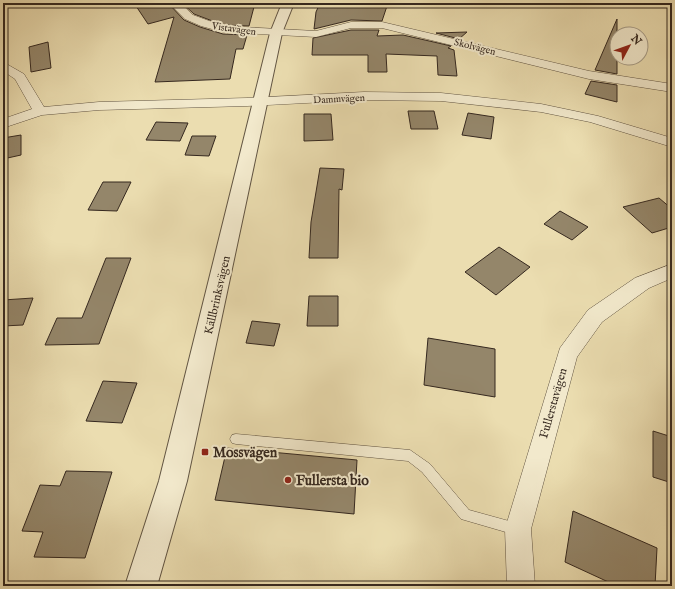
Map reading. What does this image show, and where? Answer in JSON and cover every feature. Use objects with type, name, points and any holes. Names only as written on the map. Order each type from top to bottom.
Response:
[{"type":"street","name":"Vistavägen","points":[[174,3],[189,17],[205,24],[223,29],[276,33]]},
{"type":"street","name":"Källbrinksvägen","points":[[141,586],[174,481],[262,101],[276,33],[288,3]]},
{"type":"street","name":"Skolvägen","points":[[276,33],[316,34],[351,25],[389,26],[589,75],[672,88]]},
{"type":"street","points":[[3,66],[20,77],[40,111]]},
{"type":"street","name":"Dammvägen","points":[[3,124],[40,111],[99,106],[372,96],[441,97],[490,101],[541,108],[593,119],[672,143]]},
{"type":"street","name":"Fullerstavägen","points":[[521,586],[518,529],[567,354],[595,316],[642,283],[672,271]]},
{"type":"lane","points":[[236,439],[410,456],[426,468],[465,515],[518,529]]},
{"type":"building","points":[[134,3],[168,3],[184,20],[200,27],[223,34],[247,35],[243,49],[236,49],[230,79],[155,82],[174,17],[148,24]]},
{"type":"building","points":[[182,3],[255,3],[249,26],[223,25],[194,14]]},
{"type":"building","points":[[320,3],[387,6],[382,21],[351,20],[314,29],[316,12]]},
{"type":"building","points":[[617,19],[617,26],[614,26]]},
{"type":"building","points":[[351,30],[379,30],[377,36],[403,35],[451,46],[448,48],[454,50],[457,76],[438,75],[437,56],[386,54],[387,72],[368,72],[368,55],[312,55],[313,38]]},
{"type":"building","points":[[467,32],[459,39],[436,33]]},
{"type":"building","points":[[609,38],[609,66],[617,66],[617,74],[595,70]]},
{"type":"building","points":[[48,42],[51,68],[31,72],[29,47]]},
{"type":"building","points":[[591,81],[617,85],[617,102],[585,94]]},
{"type":"building","points":[[408,111],[434,111],[438,129],[411,129]]},
{"type":"building","points":[[468,113],[494,117],[491,139],[462,135]]},
{"type":"building","points":[[304,114],[331,114],[333,140],[304,141]]},
{"type":"building","points":[[156,122],[188,123],[180,141],[146,140]]},
{"type":"building","points":[[21,135],[21,155],[3,159],[3,138]]},
{"type":"building","points":[[192,136],[216,136],[209,156],[185,155]]},
{"type":"building","points":[[320,168],[344,169],[342,190],[339,189],[338,258],[309,258],[311,222]]},
{"type":"building","points":[[103,182],[131,182],[117,211],[88,210]]},
{"type":"building","points":[[659,198],[672,209],[672,227],[652,233],[623,207]]},
{"type":"building","points":[[560,211],[588,227],[572,240],[544,224]]},
{"type":"building","points":[[499,247],[530,267],[496,295],[465,272]]},
{"type":"building","points":[[106,258],[131,258],[99,344],[45,345],[57,318],[82,318]]},
{"type":"building","points":[[309,296],[338,296],[338,326],[307,326]]},
{"type":"building","points":[[33,298],[23,325],[3,326],[3,300]]},
{"type":"building","points":[[252,321],[280,324],[274,346],[246,343]]},
{"type":"building","points":[[428,338],[495,349],[495,397],[424,385]]},
{"type":"building","points":[[103,381],[137,383],[122,423],[86,421]]},
{"type":"building","points":[[653,431],[672,437],[672,483],[653,477]]},
{"type":"building","name":"Fullersta bio","points":[[227,448],[357,460],[354,514],[215,500]]},
{"type":"building","points":[[66,471],[112,472],[85,558],[34,557],[43,532],[22,531],[40,485],[60,486]]},
{"type":"building","points":[[573,511],[657,548],[655,586],[617,586],[565,562]]},
{"type":"place","name":"Mossvägen","points":[[205,452]]},
{"type":"place","name":"Fullersta bio","points":[[288,480]]}]
